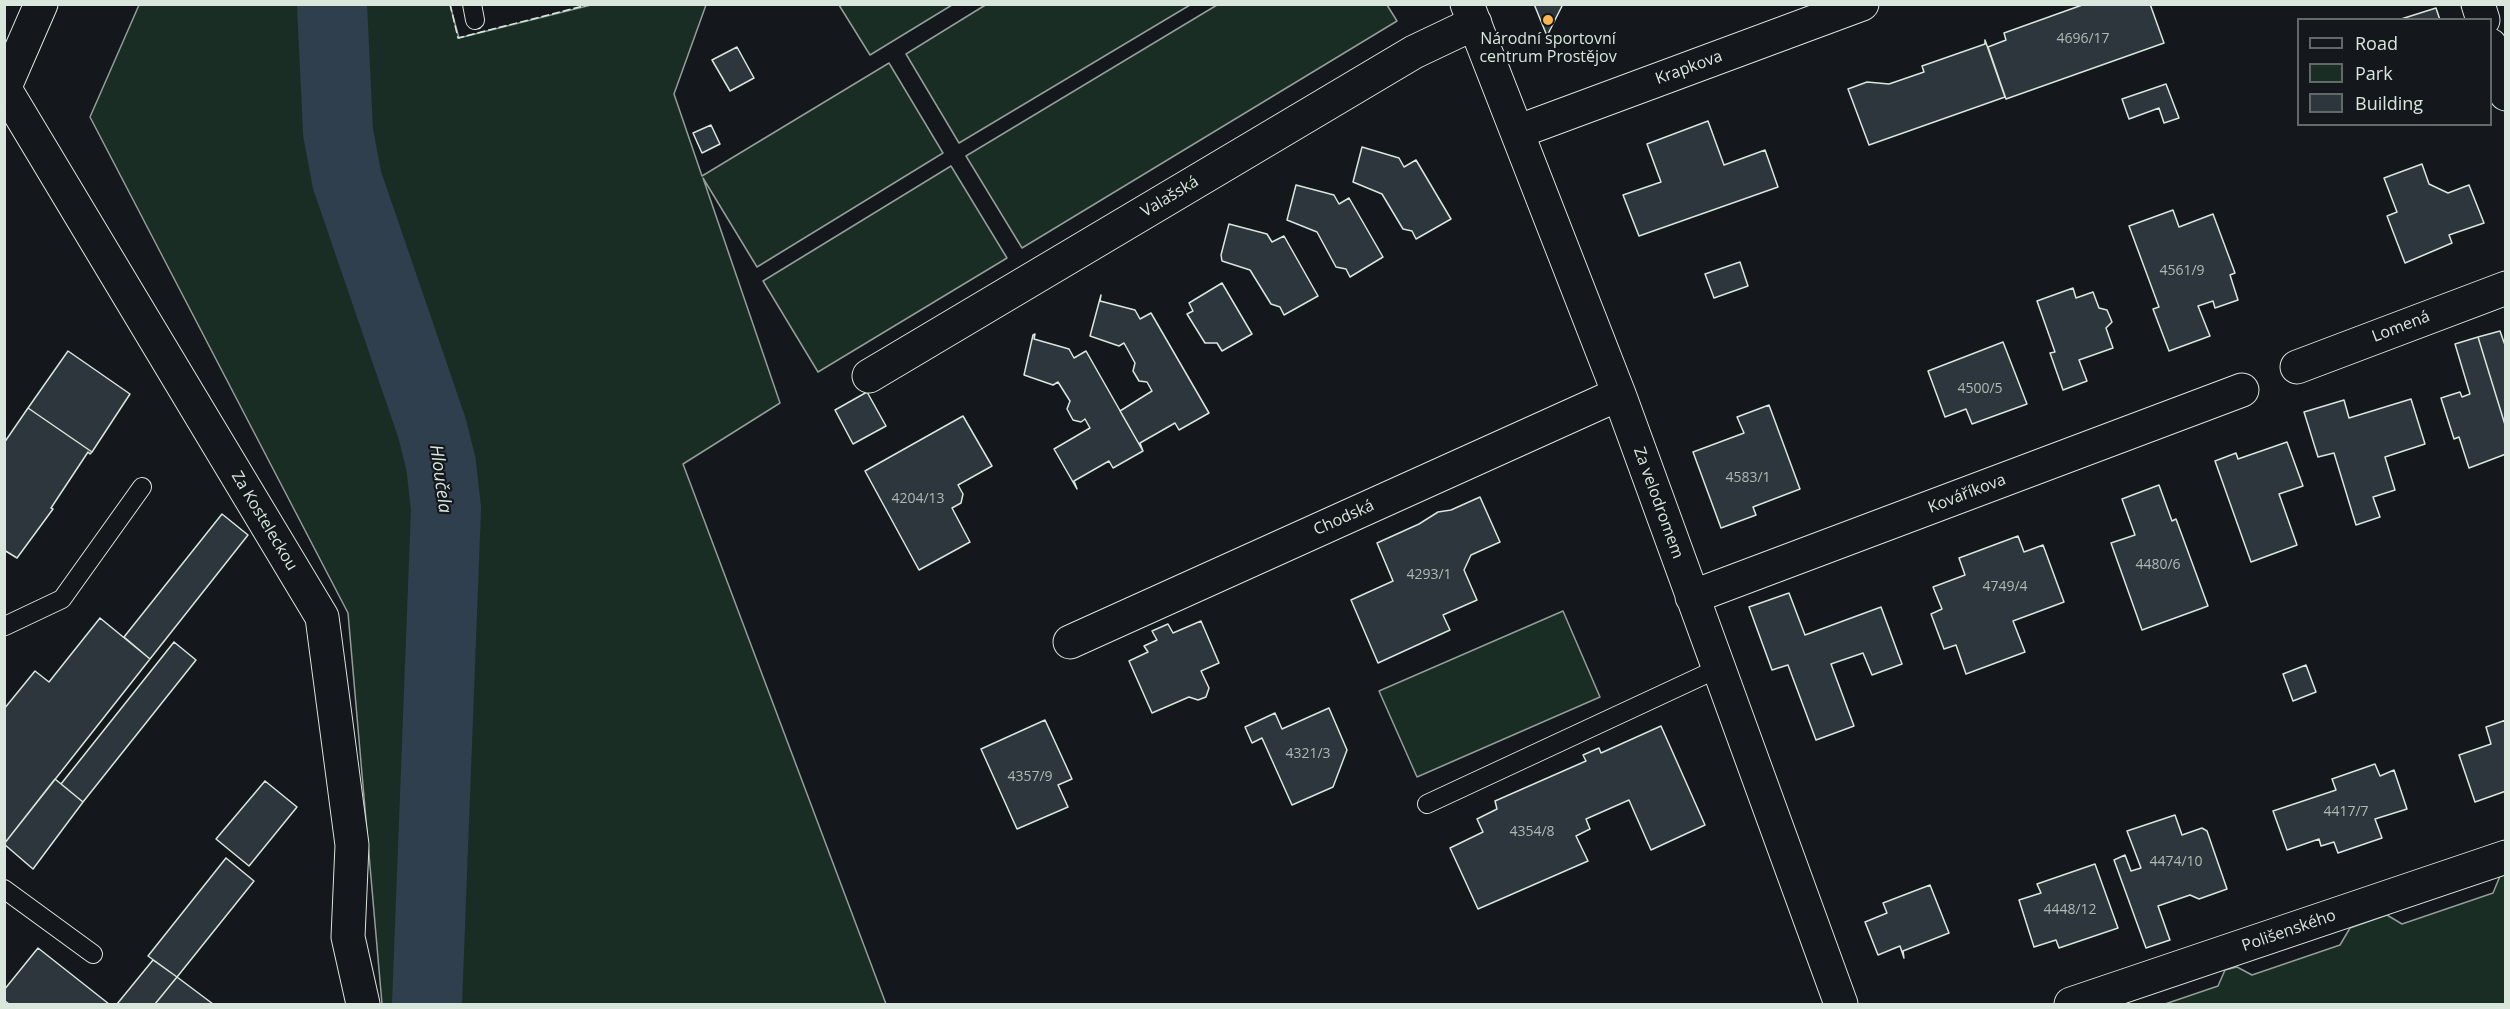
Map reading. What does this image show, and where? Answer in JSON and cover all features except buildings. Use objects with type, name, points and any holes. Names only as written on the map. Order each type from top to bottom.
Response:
[{"type":"street","name":"Za Kosteleckou","points":[[41,4],[4,89],[322,617],[352,845],[348,937],[363,1005]]},
{"type":"street","name":"Krapkova","points":[[1517,132],[1862,4]]},
{"type":"street","name":"Za velodromem","points":[[1471,14],[1619,394],[1841,1005]]},
{"type":"street","name":"Valašská","points":[[868,376],[1414,52],[1471,14]]},
{"type":"street","points":[[2492,51],[2505,93]]},
{"type":"street","name":"Lomená","points":[[2297,367],[2505,288]]},
{"type":"street","name":"Kováříkova","points":[[1692,597],[2242,390]]},
{"type":"street","name":"Chodská","points":[[1070,642],[1619,394]]},
{"type":"street","name":"Polišenského","points":[[2071,1005],[2505,857]]},
{"type":"lane","points":[[5,626],[62,599],[142,487]]},
{"type":"lane","points":[[1426,804],[1719,668]]},
{"type":"lane","points":[[4,890],[93,954]]},
{"type":"green space","points":[[987,4],[1190,5],[959,143],[906,54]]},
{"type":"green space","points":[[139,5],[450,5],[459,38],[591,5],[706,5],[674,94],[702,176],[889,63],[943,153],[757,267],[703,178],[780,403],[683,464],[886,1004],[382,1004],[348,613],[90,117]]},
{"type":"green space","points":[[839,5],[952,5],[870,55]]},
{"type":"green space","points":[[1217,5],[1387,5],[1397,21],[1022,248],[966,156]]},
{"type":"green space","points":[[951,166],[1007,258],[818,372],[763,281]]},
{"type":"green space","points":[[1563,611],[1600,697],[1417,777],[1379,691]]},
{"type":"green space","points":[[2505,874],[2505,1004],[2165,1004],[2218,986],[2225,970],[2237,967],[2252,975],[2340,945],[2350,928],[2387,915],[2402,924],[2493,893],[2500,876]]},
{"type":"waterway","name":"Hloučela","points":[[332,4],[338,132],[347,180],[432,428],[441,464],[446,509],[427,1004]]},
{"type":"fence","points":[[450,4],[458,38],[591,4]]},
{"type":"place","name":"Národní sportovní centrum Prostějov","points":[[1548,20]]}]
